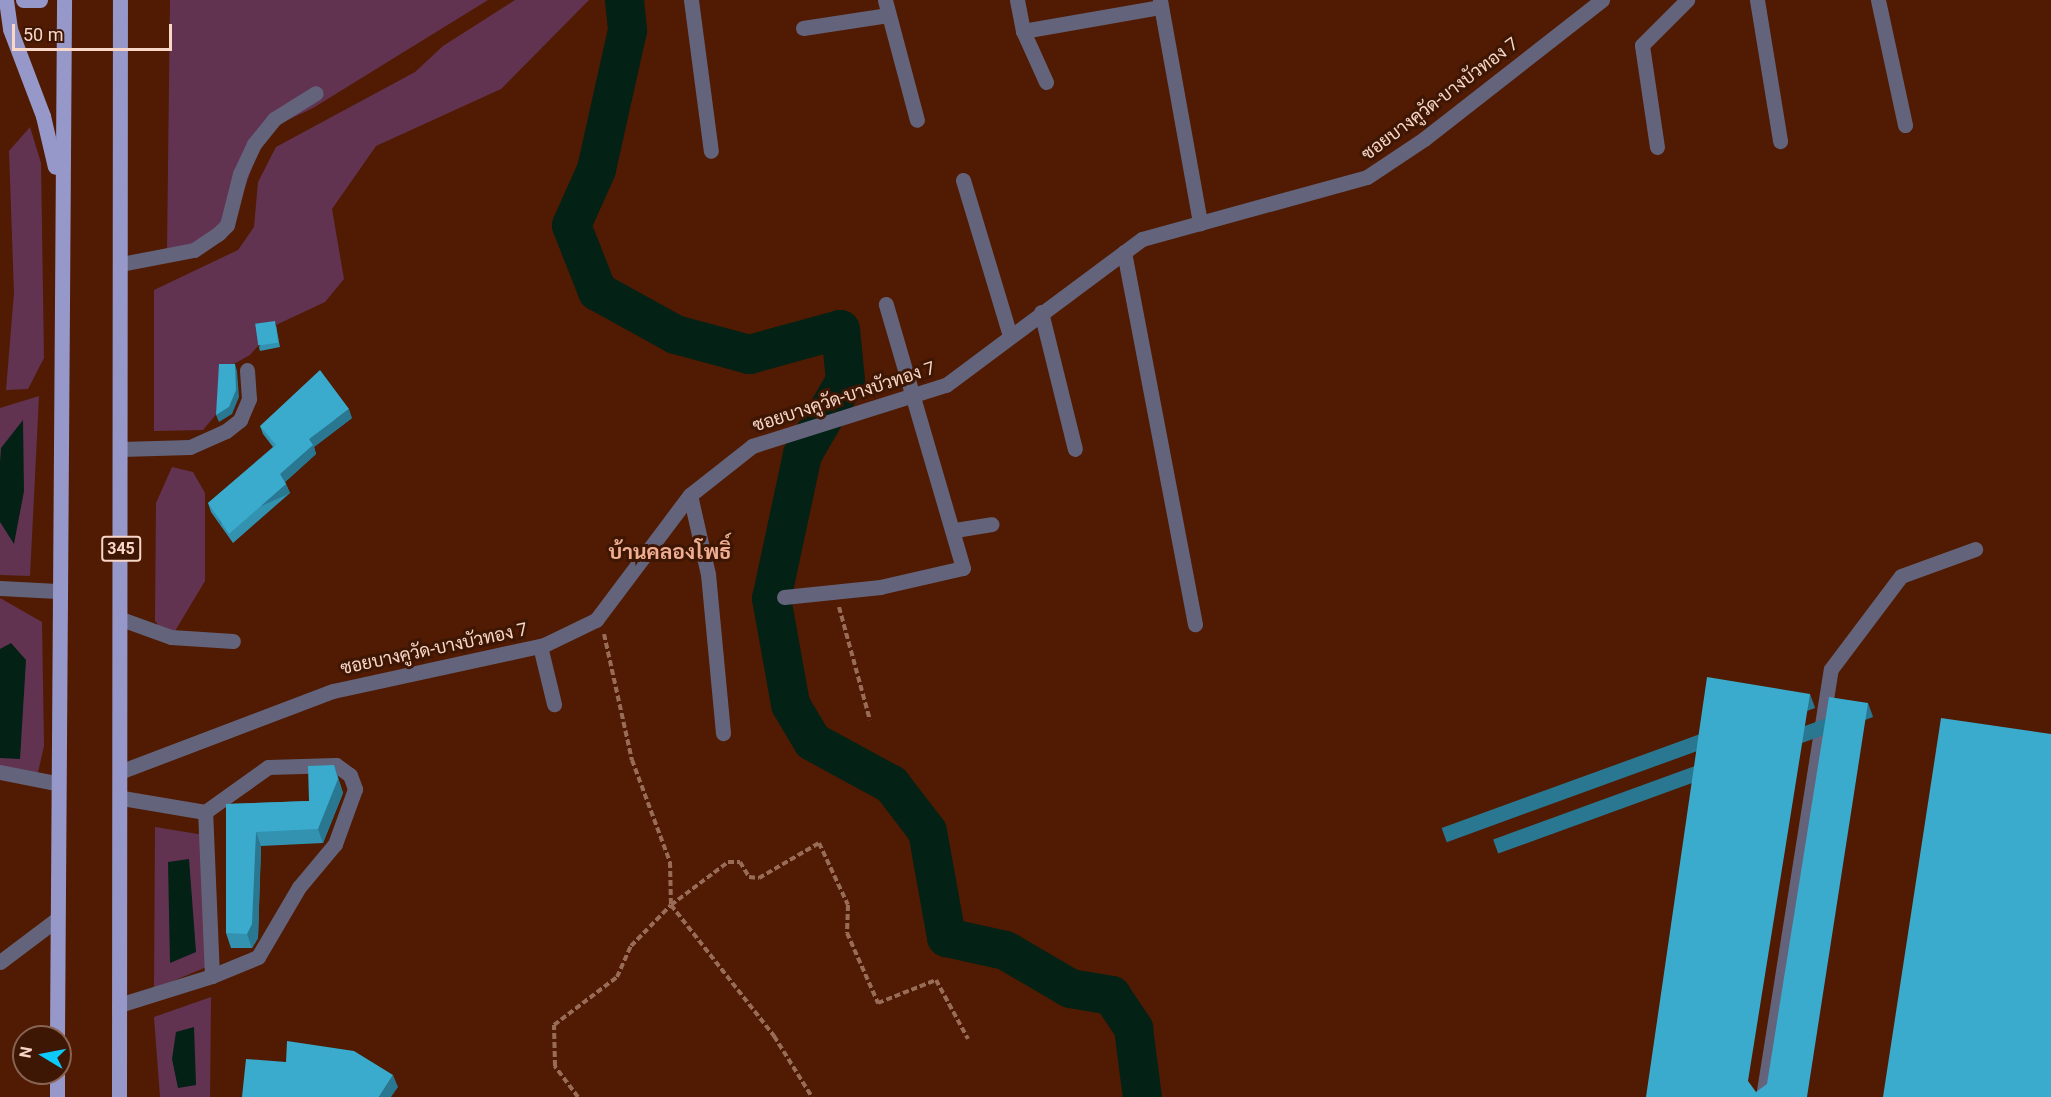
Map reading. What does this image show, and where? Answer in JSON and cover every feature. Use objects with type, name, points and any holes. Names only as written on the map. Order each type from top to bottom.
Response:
[{"type":"main road","points":[[6,0],[10,29],[43,116],[60,190]]},
{"type":"main road","points":[[23,0],[40,0]]},
{"type":"main road","points":[[57,1025],[57,591],[64,0]]},
{"type":"main road","name":"345","points":[[119,1097],[122,798],[120,0]]},
{"type":"main road","points":[[121,30],[128,0]]},
{"type":"street","points":[[691,0],[711,151]]},
{"type":"street","points":[[885,0],[917,120]]},
{"type":"street","points":[[1017,0],[1023,31],[1046,82]]},
{"type":"street","name":"ซอยบางคูวัด-บางบัวทอง 7","points":[[122,771],[333,691],[540,646],[596,620],[690,495],[752,446],[790,431],[946,385],[1142,239],[1367,177],[1424,140],[1602,0]]},
{"type":"street","points":[[1757,0],[1780,141]]},
{"type":"street","points":[[1878,0],[1905,125]]},
{"type":"street","points":[[1657,147],[1642,45],[1681,1]]},
{"type":"street","points":[[1023,31],[1161,4],[1200,223]]},
{"type":"street","points":[[803,28],[888,15]]},
{"type":"street","points":[[121,264],[194,250],[219,233],[227,225],[255,144],[274,119],[316,93]]},
{"type":"street","points":[[963,180],[1010,336]]},
{"type":"street","points":[[1124,252],[1195,624]]},
{"type":"street","points":[[784,597],[834,592],[959,572],[964,559],[886,304]]},
{"type":"street","points":[[1041,312],[1075,449]]},
{"type":"street","points":[[121,449],[190,447],[226,431],[240,420],[249,399],[247,370]]},
{"type":"street","points":[[690,495],[708,574],[723,733]]},
{"type":"street","points":[[955,530],[992,524]]},
{"type":"street","points":[[1763,1097],[1831,669],[1901,576],[1975,549]]},
{"type":"street","points":[[0,588],[57,591]]},
{"type":"street","points":[[121,619],[171,637],[232,641]]},
{"type":"street","points":[[540,646],[554,704]]},
{"type":"street","points":[[119,1005],[206,978],[258,957],[299,887],[335,844],[355,789],[350,775],[336,765],[268,767],[205,812],[122,798]]},
{"type":"street","points":[[0,772],[25,775],[56,783]]},
{"type":"street","points":[[205,812],[206,978]]},
{"type":"street","points":[[0,962],[57,919]]},
{"type":"path","points":[[834,592],[870,720]]},
{"type":"path","points":[[596,620],[607,638],[632,760],[670,862],[671,905],[774,1036],[812,1097]]},
{"type":"path","points":[[578,1097],[555,1066],[554,1025],[617,977],[630,946],[671,905],[728,862],[740,862],[749,877],[759,878],[819,843],[848,905],[847,933],[878,1003],[936,980],[968,1038]]},
{"type":"shaded area","points":[[170,0],[488,0],[313,108],[265,131],[238,207],[213,245],[167,251]]},
{"type":"shaded area","points":[[515,0],[589,0],[501,89],[376,146],[332,209],[344,279],[325,302],[276,325],[250,355],[221,371],[219,411],[203,430],[154,431],[154,290],[238,250],[254,227],[258,182],[276,147],[415,72],[443,46]]},
{"type":"shaded area","points":[[30,127],[41,163],[44,358],[28,389],[6,390],[14,293],[9,151]]},
{"type":"shaded area","points":[[39,396],[30,576],[0,575],[0,408]]},
{"type":"shaded area","points":[[23,420],[24,491],[14,544],[0,522],[1,448]]},
{"type":"shaded area","points":[[172,467],[193,472],[205,493],[205,581],[175,631],[164,632],[155,621],[156,503]]},
{"type":"shaded area","points":[[0,598],[42,622],[44,746],[37,777],[0,775]]},
{"type":"shaded area","points":[[11,643],[26,660],[20,759],[0,758],[0,649]]},
{"type":"shaded area","points":[[155,827],[210,836],[211,965],[154,989]]},
{"type":"shaded area","points":[[189,859],[196,952],[170,963],[168,862]]},
{"type":"shaded area","points":[[211,997],[210,1097],[160,1097],[154,1017]]},
{"type":"shaded area","points":[[194,1027],[196,1085],[178,1088],[172,1059],[176,1032]]},
{"type":"building","points":[[275,321],[278,343],[258,346],[255,324]]},
{"type":"building","points":[[219,364],[235,364],[236,390],[229,407],[216,415]]},
{"type":"building","points":[[320,370],[349,409],[309,439],[313,445],[280,474],[286,484],[229,534],[208,503],[276,445],[260,426]]},
{"type":"building","points":[[1707,677],[1810,694],[1748,1081],[1756,1092],[1767,1084],[1829,697],[1868,703],[1807,1097],[1646,1097]]},
{"type":"building","points":[[1941,718],[2051,734],[2051,1097],[1883,1097]]},
{"type":"building","points":[[334,765],[338,779],[318,829],[256,832],[252,924],[247,934],[226,933],[226,804],[309,801],[308,766]]},
{"type":"building","points":[[287,1041],[354,1051],[393,1075],[379,1097],[242,1097],[246,1059],[286,1062]]},
{"type":"waterway","points":[[624,0],[627,30],[596,169],[571,225],[597,291],[675,334],[749,354],[840,329],[845,380],[802,454],[771,598],[790,704],[812,741],[891,784],[927,831],[946,937],[1005,950],[1070,988],[1111,995],[1133,1028],[1142,1097]]},
{"type":"district","name":"บ้านคลองโพธิ์","points":[[670,552]]}]
